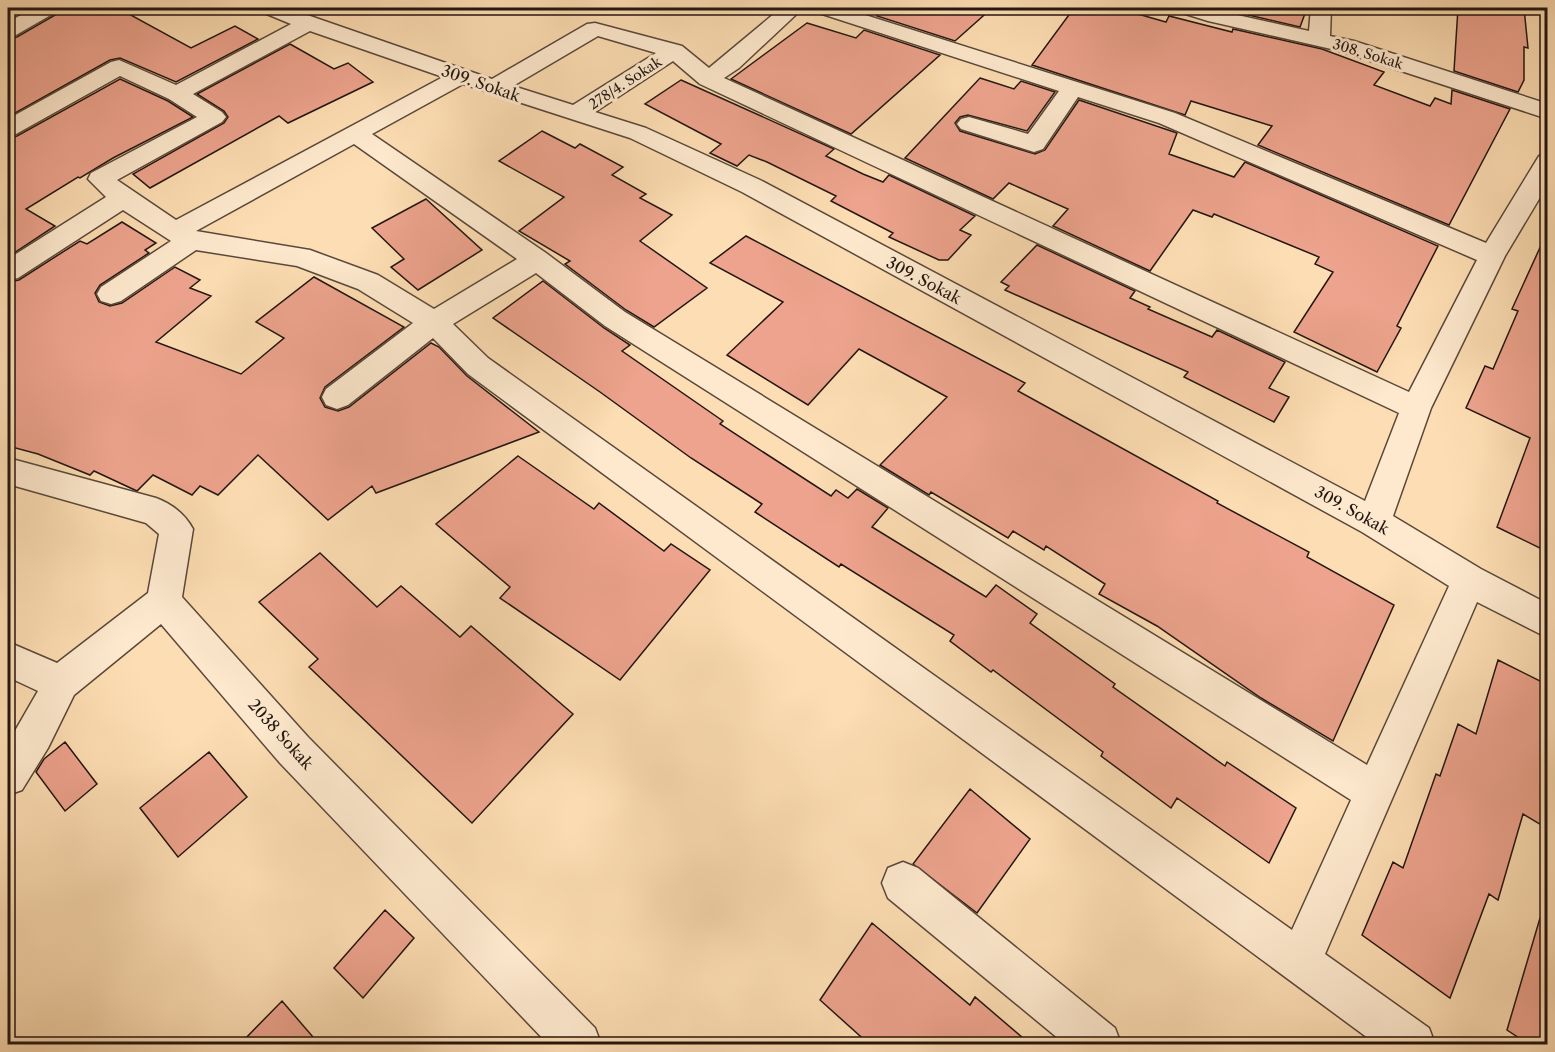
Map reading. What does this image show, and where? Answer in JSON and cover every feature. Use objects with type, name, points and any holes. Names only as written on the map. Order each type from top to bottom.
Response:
[{"type":"street","points":[[8,30],[49,8]]},
{"type":"street","name":"309. Sokak","points":[[269,8],[461,76],[638,133],[751,186],[1374,522],[1469,580],[1548,622]]},
{"type":"street","points":[[708,79],[731,63],[793,8]]},
{"type":"street","points":[[823,8],[1167,118],[1492,256]]},
{"type":"street","name":"308. Sokak","points":[[1186,8],[1215,17],[1346,46],[1548,112]]},
{"type":"street","points":[[1319,40],[1321,8]]},
{"type":"street","points":[[177,94],[308,23]]},
{"type":"street","points":[[494,87],[595,29],[674,51],[708,79],[1416,408]]},
{"type":"street","name":"278/4. Sokak","points":[[575,114],[674,51]]},
{"type":"street","points":[[8,129],[119,67],[177,94],[214,117],[100,179],[123,198],[183,236],[301,257],[368,282],[434,322],[478,366],[1413,1044]]},
{"type":"street","points":[[111,294],[183,236],[271,177],[356,134],[461,76]]},
{"type":"street","points":[[969,124],[1034,144],[1073,87]]},
{"type":"street","points":[[356,134],[537,260],[615,319],[1375,792]]},
{"type":"street","points":[[1374,522],[1416,408],[1492,256],[1548,162]]},
{"type":"street","points":[[8,271],[123,198]]},
{"type":"street","points":[[337,397],[434,322],[537,260]]},
{"type":"street","points":[[8,471],[156,512],[177,529],[164,602],[133,624],[62,683],[35,735],[8,776]]},
{"type":"street","points":[[1299,963],[1469,580]]},
{"type":"street","name":"2038 Sokak","points":[[164,602],[294,750],[579,1044]]},
{"type":"street","points":[[8,659],[62,683]]},
{"type":"street","points":[[903,883],[1099,1044]]},
{"type":"building","points":[[61,8],[118,8],[191,48],[235,26],[258,39],[176,82],[120,58],[110,60],[8,117],[8,38],[17,37],[57,14]]},
{"type":"building","points":[[885,8],[992,8],[955,41],[877,16]]},
{"type":"building","points":[[1074,8],[1117,8],[1166,22],[1169,16],[1232,32],[1233,29],[1322,49],[1384,72],[1374,85],[1430,106],[1435,98],[1451,104],[1452,90],[1510,109],[1449,225],[1258,145],[1272,126],[1191,101],[1185,115],[1032,65]]},
{"type":"building","points":[[1243,8],[1307,8],[1300,27],[1240,13]]},
{"type":"building","points":[[1458,8],[1524,8],[1528,48],[1524,47],[1524,80],[1518,92],[1454,71]]},
{"type":"building","points":[[807,23],[856,38],[864,30],[940,55],[851,134],[731,79]]},
{"type":"building","points":[[290,44],[334,69],[348,63],[373,82],[288,123],[279,116],[150,188],[133,174],[224,123],[228,117],[224,111],[197,94]]},
{"type":"building","points":[[980,78],[1014,89],[1021,81],[1055,92],[1027,131],[968,115],[960,117],[955,123],[960,131],[1035,154],[1045,150],[1079,100],[1177,133],[1169,154],[1234,177],[1245,162],[1438,246],[1397,326],[1401,328],[1377,372],[1294,332],[1333,272],[1315,264],[1319,257],[1214,214],[1212,217],[1193,210],[1150,271],[1053,226],[1068,209],[1009,183],[993,199],[905,158]]},
{"type":"building","points":[[120,79],[168,101],[193,117],[113,158],[80,178],[78,177],[26,209],[55,226],[8,257],[8,138],[17,136]]},
{"type":"building","points":[[681,80],[834,149],[826,156],[863,174],[883,182],[889,175],[975,216],[960,230],[971,235],[948,260],[939,260],[889,237],[893,233],[831,201],[836,196],[767,162],[749,155],[737,166],[710,153],[721,144],[645,104]]},
{"type":"building","points":[[542,131],[575,148],[580,144],[623,167],[612,175],[646,194],[640,198],[672,215],[640,241],[707,288],[654,327],[626,310],[565,264],[570,261],[519,231],[564,197],[499,161]]},
{"type":"building","points":[[426,199],[482,250],[418,290],[391,267],[404,259],[372,228]]},
{"type":"building","points":[[122,222],[156,243],[145,250],[149,253],[100,285],[95,293],[99,302],[110,306],[122,303],[175,267],[200,280],[190,288],[211,296],[156,342],[241,374],[284,338],[256,322],[314,277],[404,327],[325,387],[320,398],[325,407],[338,411],[349,407],[431,343],[439,347],[467,376],[539,432],[376,493],[372,486],[328,520],[258,455],[218,495],[200,486],[192,495],[153,475],[137,491],[94,471],[90,475],[38,454],[8,446],[8,282],[19,280],[80,241],[87,244]]},
{"type":"building","points":[[1548,230],[1548,552],[1497,527],[1530,438],[1466,408],[1485,366],[1493,369],[1518,311],[1512,309]]},
{"type":"building","points":[[746,236],[1025,383],[1018,391],[1309,552],[1307,557],[1394,605],[1333,741],[1261,698],[1157,626],[1099,594],[1105,584],[1046,546],[1044,550],[1013,531],[1008,538],[931,492],[929,495],[880,465],[947,397],[859,349],[808,405],[727,355],[783,302],[710,263]]},
{"type":"building","points":[[1037,245],[1135,291],[1130,298],[1150,307],[1148,309],[1212,337],[1217,330],[1285,362],[1269,388],[1289,397],[1274,422],[1184,377],[1188,372],[1005,290],[1009,286],[1001,282]]},
{"type":"building","points":[[543,281],[630,345],[622,351],[723,421],[720,424],[831,496],[836,490],[848,498],[857,489],[888,508],[872,527],[986,597],[996,585],[1037,614],[1030,623],[1115,684],[1113,687],[1225,766],[1227,762],[1296,808],[1269,863],[1177,798],[1171,808],[1101,756],[1103,752],[950,641],[954,635],[841,564],[839,567],[755,512],[762,504],[691,458],[493,318]]},
{"type":"building","points":[[518,456],[594,509],[599,503],[664,551],[671,544],[710,570],[620,680],[500,598],[510,587],[436,524]]},
{"type":"building","points":[[320,553],[377,607],[401,586],[460,637],[471,626],[573,714],[472,823],[309,667],[318,659],[259,602]]},
{"type":"building","points":[[1498,660],[1548,685],[1548,829],[1523,814],[1498,900],[1489,894],[1450,998],[1362,935],[1393,862],[1403,868],[1436,774],[1440,776],[1458,724],[1476,734]]},
{"type":"building","points":[[65,742],[97,784],[65,811],[36,772],[44,759]]},
{"type":"building","points":[[209,752],[247,797],[178,857],[140,808]]},
{"type":"building","points":[[970,789],[1030,839],[977,913],[913,864]]},
{"type":"building","points":[[385,910],[414,938],[363,998],[334,968]]},
{"type":"building","points":[[1540,918],[1548,919],[1548,1044],[1528,1044],[1507,1030]]},
{"type":"building","points":[[872,923],[970,1005],[975,997],[1030,1044],[869,1044],[820,1000]]},
{"type":"building","points":[[282,1001],[319,1044],[240,1044]]}]
